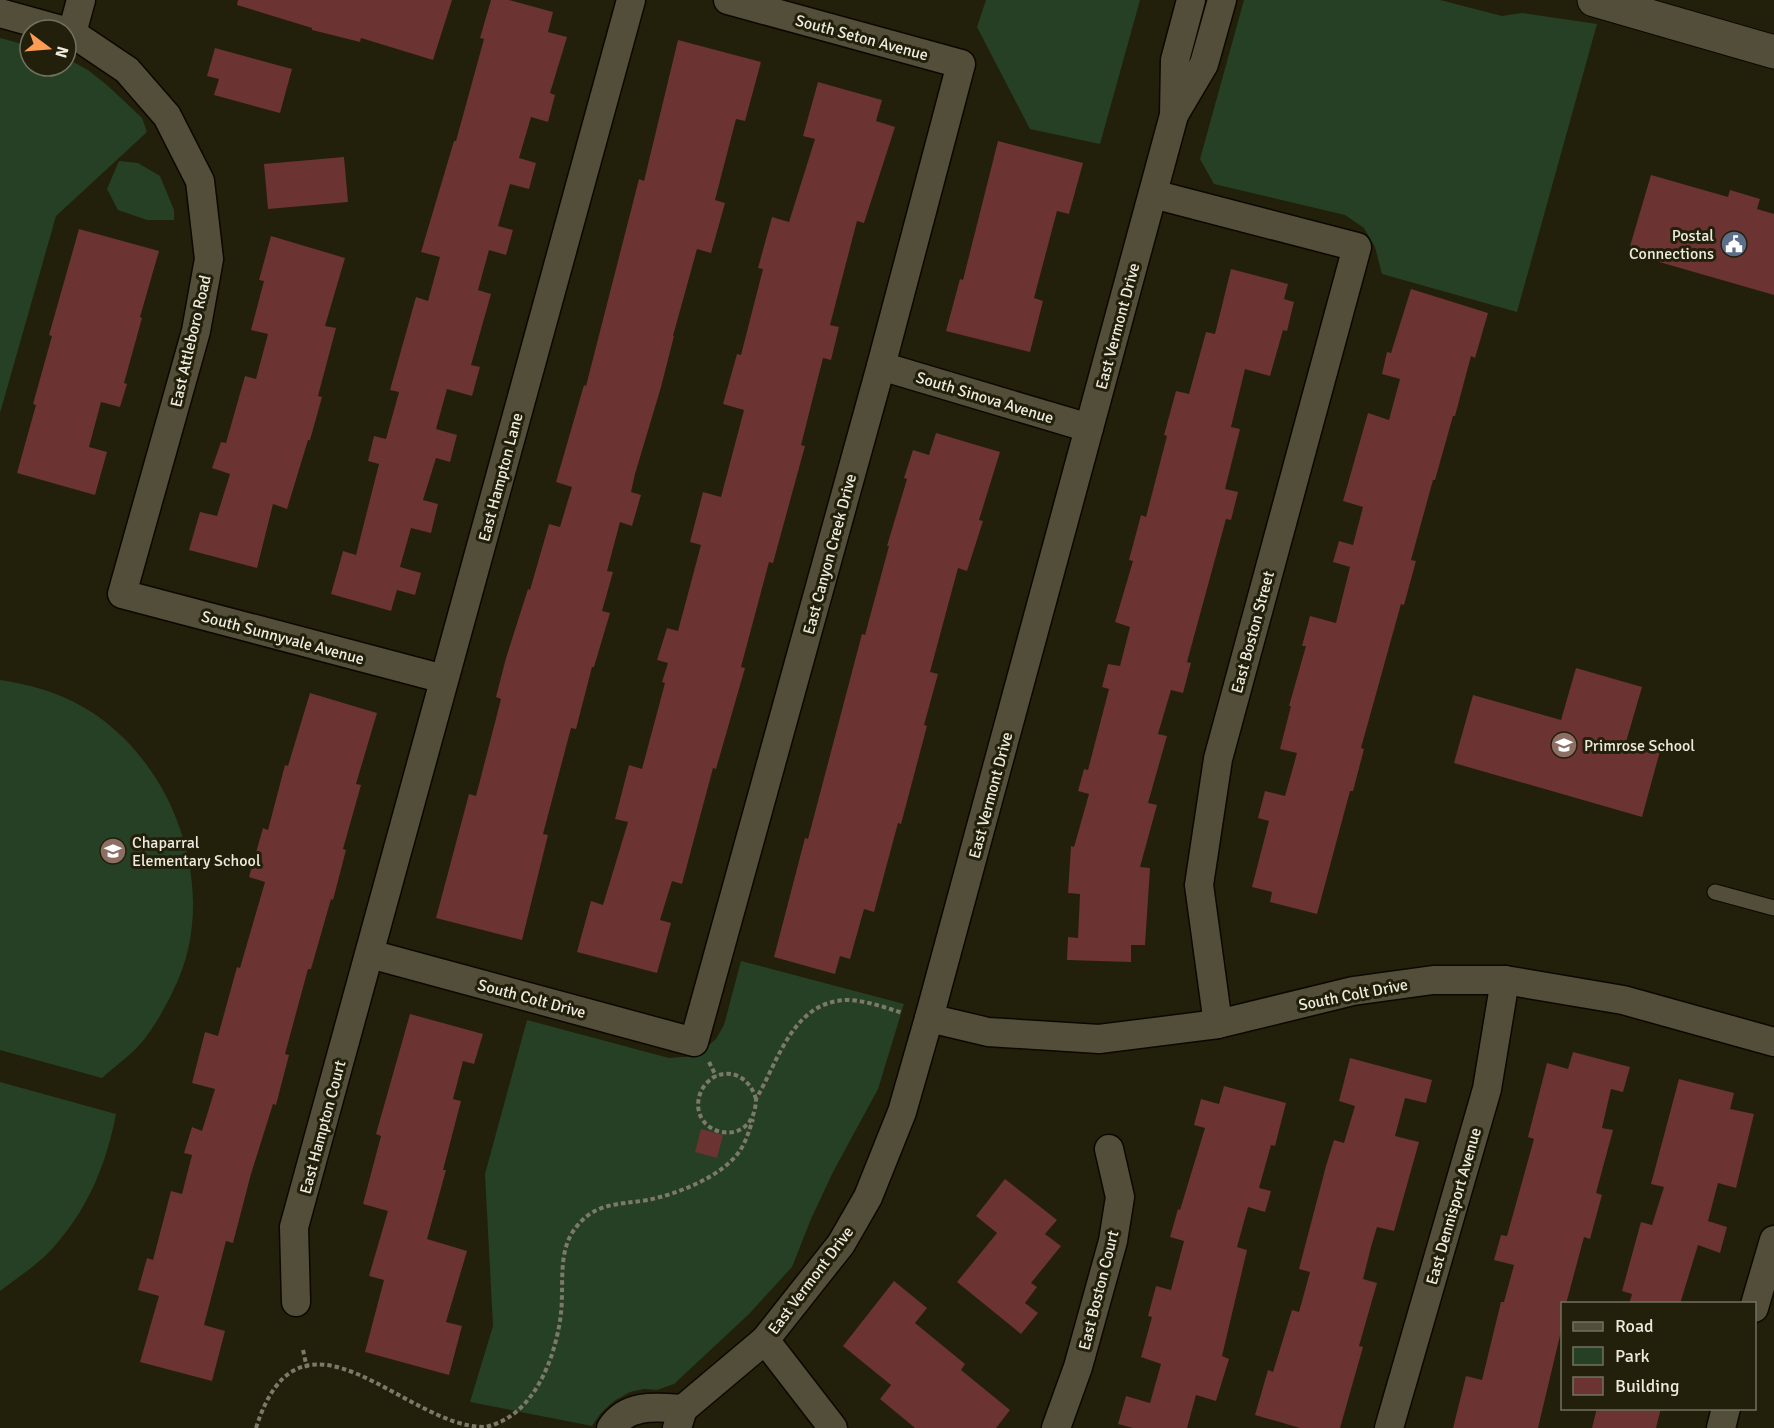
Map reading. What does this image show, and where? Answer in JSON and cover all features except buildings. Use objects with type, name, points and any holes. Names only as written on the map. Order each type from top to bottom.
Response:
[{"type":"main road","points":[[1594,0],[1650,8],[1774,52]]},
{"type":"street","points":[[72,18],[81,0]]},
{"type":"street","name":"East Hampton Lane","points":[[370,954],[631,0]]},
{"type":"street","name":"South Seton Avenue","points":[[728,0],[961,64]]},
{"type":"street","name":"East Vermont Drive","points":[[611,1428],[617,1419],[636,1409],[657,1407],[680,1419],[765,1340],[841,1244],[868,1197],[902,1112],[917,1016],[1089,428],[1153,194],[1174,115],[1174,60],[1191,0]]},
{"type":"street","name":"East Vermont Drive","points":[[1174,115],[1204,64],[1222,0]]},
{"type":"street","name":"East Attleboro Road","points":[[0,13],[18,18]]},
{"type":"street","name":"East Attleboro Road","points":[[78,39],[127,70],[167,116],[200,181],[209,259],[196,331],[122,594]]},
{"type":"street","name":"East Canyon Creek Drive","points":[[694,1042],[881,366],[961,64]]},
{"type":"street","name":"East Boston Street","points":[[1153,194],[1357,247],[1218,759],[1199,885],[1218,1024]]},
{"type":"street","name":"South Sinova Avenue","points":[[881,366],[1089,428]]},
{"type":"street","name":"South Sunnyvale Avenue","points":[[122,594],[444,679]]},
{"type":"street","name":"South Colt Drive","points":[[370,954],[694,1042]]},
{"type":"street","name":"East Hampton Court","points":[[296,1302],[294,1227],[370,954]]},
{"type":"street","name":"South Colt Drive","points":[[917,1016],[988,1032],[1100,1039],[1218,1024],[1353,991],[1433,980],[1505,980],[1623,1000],[1774,1042]]},
{"type":"street","name":"East Dennisport Avenue","points":[[1389,1428],[1487,1089],[1505,980]]},
{"type":"street","name":"East Boston Court","points":[[1056,1428],[1078,1367],[1113,1241],[1120,1197],[1109,1149]]},
{"type":"street","points":[[1756,1304],[1774,1240]]},
{"type":"street","points":[[765,1340],[833,1428]]},
{"type":"street","points":[[1720,1428],[1725,1410]]},
{"type":"lane","points":[[1715,892],[1774,908]]},
{"type":"path","points":[[756,1099],[787,1039],[800,1021],[814,1010],[830,1002],[850,1000],[917,1016]]},
{"type":"path","points":[[256,1428],[264,1406],[279,1384],[295,1372],[307,1368],[336,1370],[417,1411],[457,1426],[483,1427],[506,1418],[526,1402],[548,1365],[561,1316],[566,1251],[571,1235],[580,1222],[600,1207],[674,1194],[705,1179],[738,1154],[747,1139],[753,1119],[756,1109],[754,1091],[742,1078],[724,1074],[716,1076],[701,1090],[698,1100],[698,1110],[708,1127],[717,1132],[737,1132],[753,1119]]},
{"type":"path","points":[[303,1350],[307,1368]]},
{"type":"green space","points":[[986,0],[1140,0],[1100,144],[1030,129],[977,27]]},
{"type":"green space","points":[[1244,0],[1440,0],[1502,16],[1522,13],[1597,24],[1517,312],[1382,274],[1375,247],[1364,228],[1345,215],[1214,184],[1200,159]]},
{"type":"green space","points":[[0,38],[18,43],[18,78],[78,78],[78,65],[108,86],[142,118],[147,132],[56,216],[0,413]]},
{"type":"green space","points":[[119,161],[138,163],[160,176],[174,210],[174,220],[147,220],[118,210],[107,189]]},
{"type":"green space","points":[[0,680],[56,694],[74,702],[109,725],[138,754],[162,789],[180,828],[190,869],[193,911],[187,952],[173,991],[150,1031],[133,1051],[102,1078],[0,1050]]},
{"type":"green space","points":[[741,961],[904,1004],[878,1089],[833,1172],[792,1267],[749,1314],[674,1384],[657,1390],[644,1389],[630,1392],[614,1401],[601,1413],[592,1426],[470,1402],[493,1326],[485,1174],[527,1020],[669,1058],[696,1056],[716,1039],[724,1025]]},
{"type":"green space","points":[[0,1082],[116,1114],[101,1170],[75,1220],[45,1256],[0,1291]]},
{"type":"place","name":"Postal Connections","points":[[1734,244]]},
{"type":"place","name":"Primrose School","points":[[1564,745]]},
{"type":"place","name":"Chaparral Elementary School","points":[[113,851]]}]
